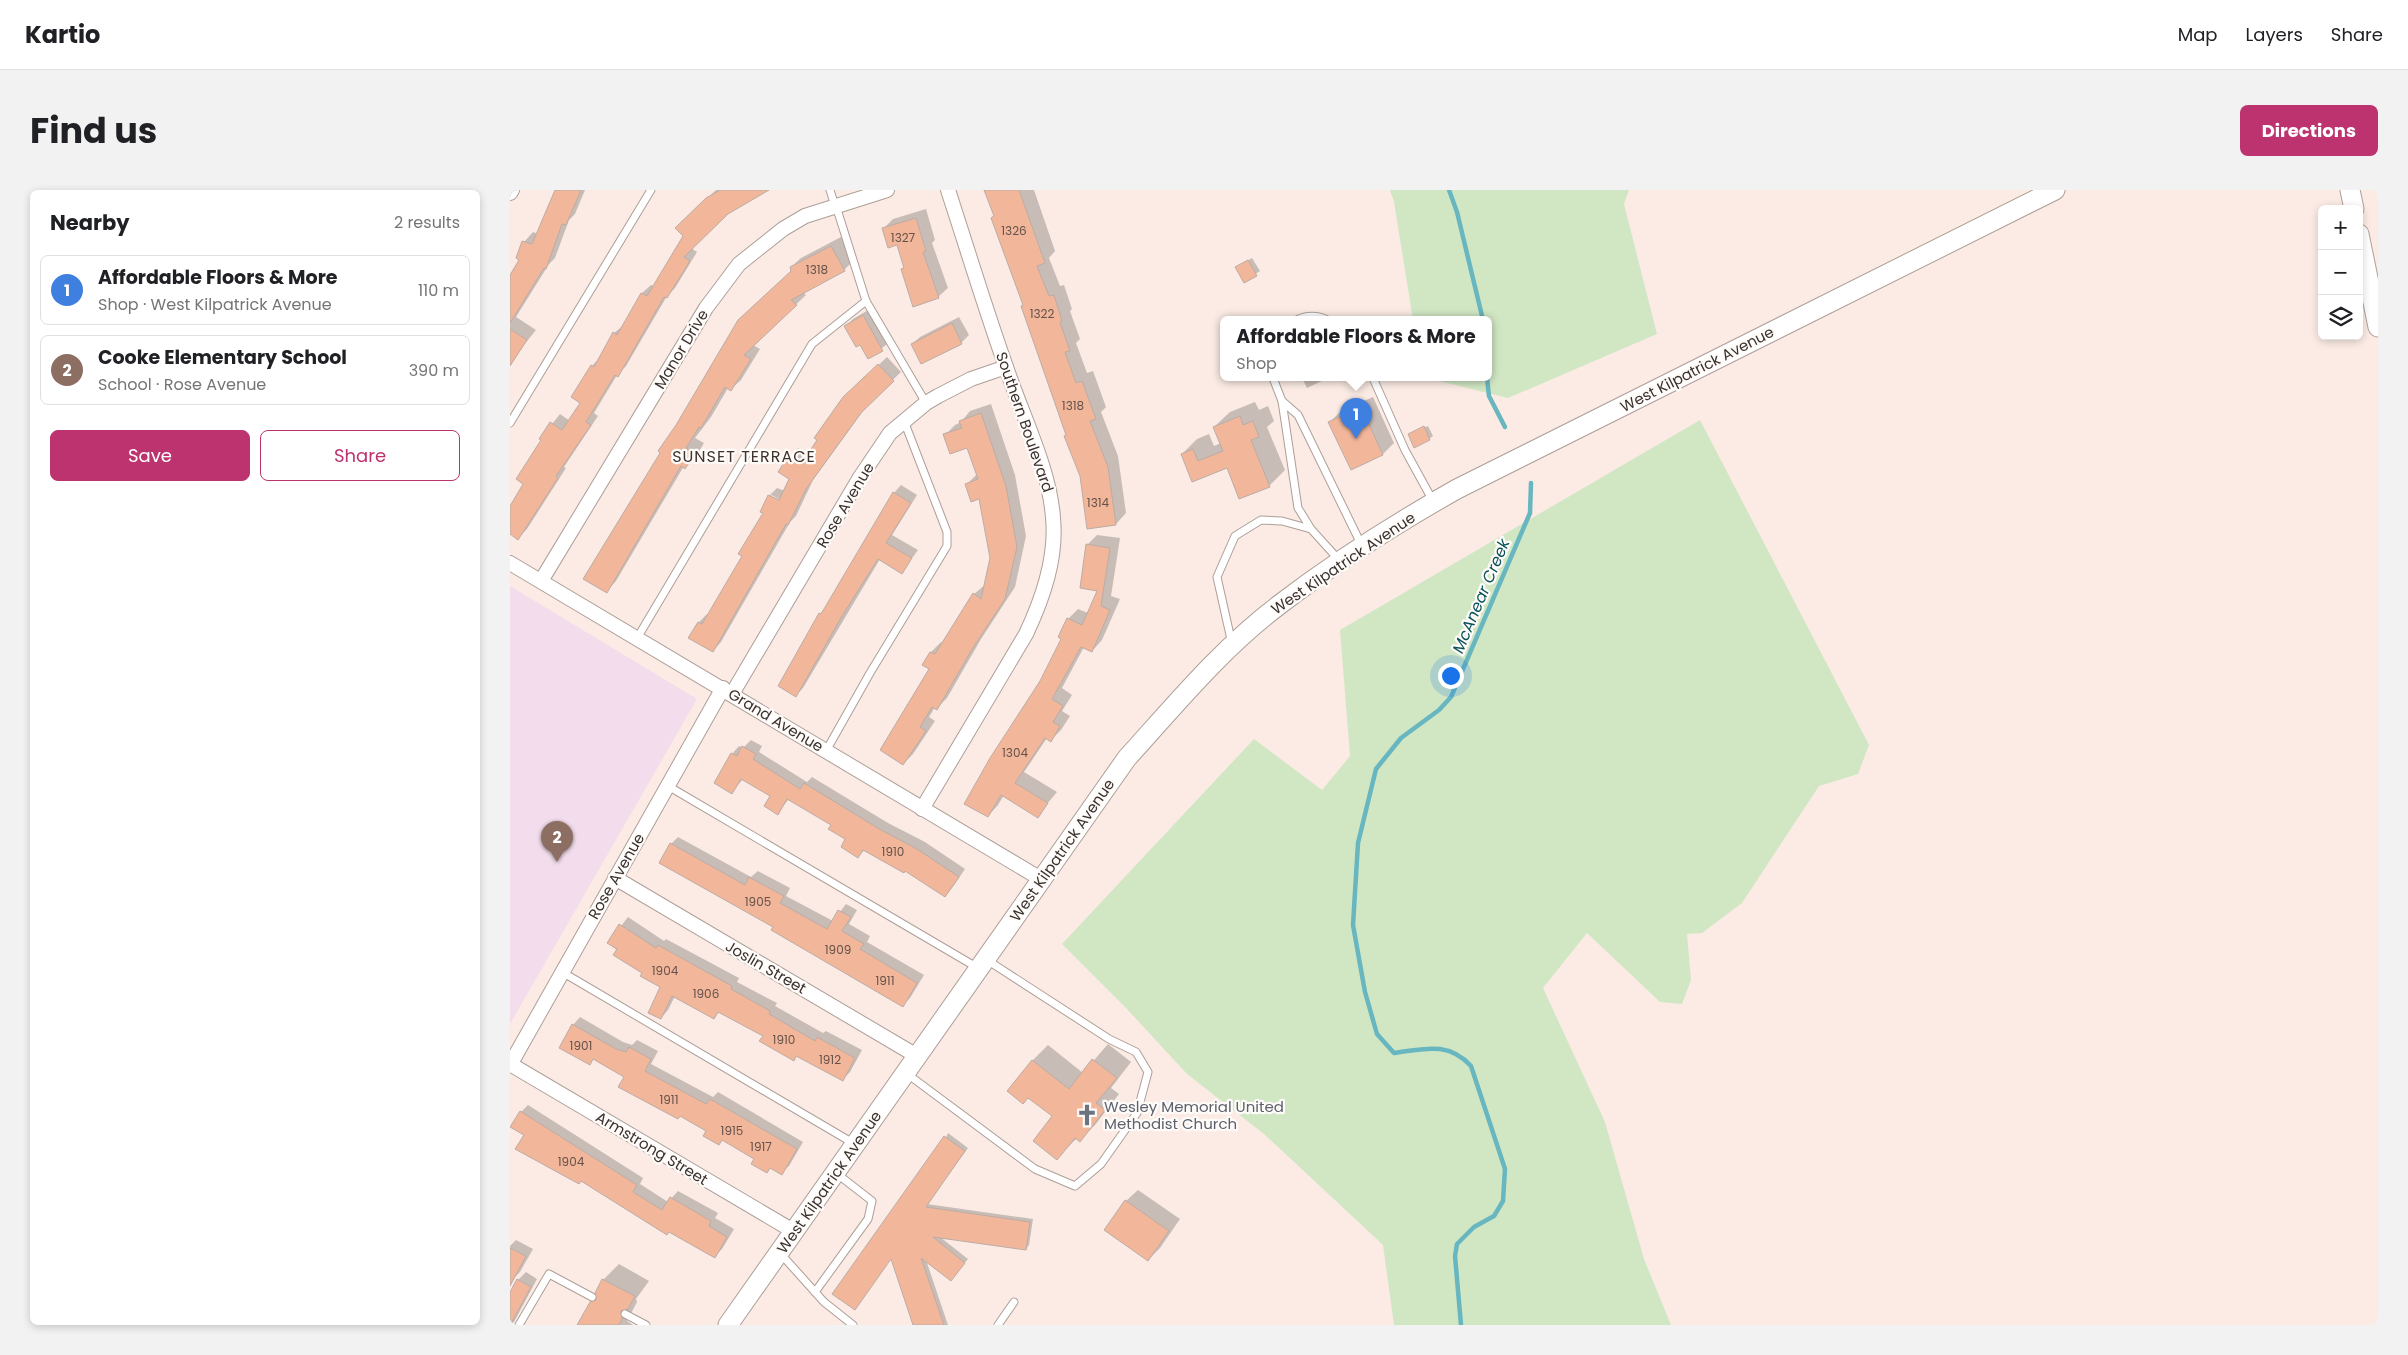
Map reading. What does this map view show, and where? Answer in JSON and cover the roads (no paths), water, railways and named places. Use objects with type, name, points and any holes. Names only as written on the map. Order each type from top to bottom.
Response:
[{"type":"main road","name":"West Kilpatrick Avenue","points":[[728,1325],[1127,758],[1183,696],[1232,646],[1278,605],[1340,561],[1434,502],[2055,190]]},
{"type":"main road","points":[[2350,190],[2353,205]]},
{"type":"main road","points":[[2362,250],[2377,320]]},
{"type":"street","name":"Manor Drive","points":[[542,581],[723,283],[748,256],[782,229],[805,216],[887,190]]},
{"type":"street","name":"Southern Boulevard","points":[[922,809],[1026,634],[1039,606],[1048,575],[1053,544],[1054,519],[1050,491],[1006,368],[948,190]]},
{"type":"street","name":"Rose Avenue","points":[[510,1064],[668,786],[859,479],[890,433],[926,403],[959,384],[1006,368]]},
{"type":"street","name":"Grand Avenue","points":[[510,563],[636,640],[728,691],[1041,879]]},
{"type":"street","name":"Joslin Street","points":[[615,878],[918,1056]]},
{"type":"street","name":"Armstrong Street","points":[[510,1064],[795,1232]]},
{"type":"lane","points":[[510,422],[651,190]]},
{"type":"lane","points":[[830,190],[866,301],[926,403]]},
{"type":"lane","points":[[636,640],[812,344],[866,301]]},
{"type":"lane","points":[[1274,381],[1282,401],[1298,508],[1311,530],[1340,561]]},
{"type":"lane","points":[[1374,381],[1405,450],[1434,502]]},
{"type":"lane","points":[[1282,401],[1298,415],[1362,547]]},
{"type":"lane","points":[[826,751],[870,673],[947,546],[947,532],[904,421]]},
{"type":"lane","points":[[1232,646],[1217,577],[1235,536],[1261,520],[1282,521],[1311,530]]},
{"type":"lane","points":[[668,786],[982,964],[1109,1039],[1136,1052],[1148,1072],[1137,1113],[1101,1164],[1075,1186],[1035,1169],[905,1073]]},
{"type":"lane","points":[[562,972],[856,1145]]},
{"type":"lane","points":[[816,1292],[868,1219],[872,1201],[836,1173]]},
{"type":"lane","points":[[780,1252],[816,1292],[853,1325]]},
{"type":"lane","points":[[520,1325],[549,1274],[592,1297]]},
{"type":"lane","points":[[998,1325],[1014,1302]]},
{"type":"lane","points":[[625,1314],[646,1325]]},
{"type":"waterway","name":"McAnear Creek","points":[[1449,190],[1457,212],[1482,316]]},
{"type":"waterway","name":"McAnear Creek","points":[[1487,381],[1489,396],[1505,427]]},
{"type":"waterway","name":"McAnear Creek","points":[[1461,1325],[1455,1256],[1457,1244],[1474,1227],[1494,1216],[1503,1201],[1505,1169],[1471,1066],[1462,1058],[1444,1050],[1425,1049],[1394,1053],[1377,1034],[1365,992],[1353,925],[1358,843],[1376,769],[1401,738],[1439,710],[1451,697],[1530,513],[1531,483]]},
{"type":"place","name":"Affordable Floors & More","points":[[1356,439]]},
{"type":"place","name":"Cooke Elementary School","points":[[557,862]]},
{"type":"place","name":"Wesley Memorial United Methodist Church","points":[[1087,1115]]},
{"type":"district","name":"SUNSET TERRACE","points":[[744,456]]}]
